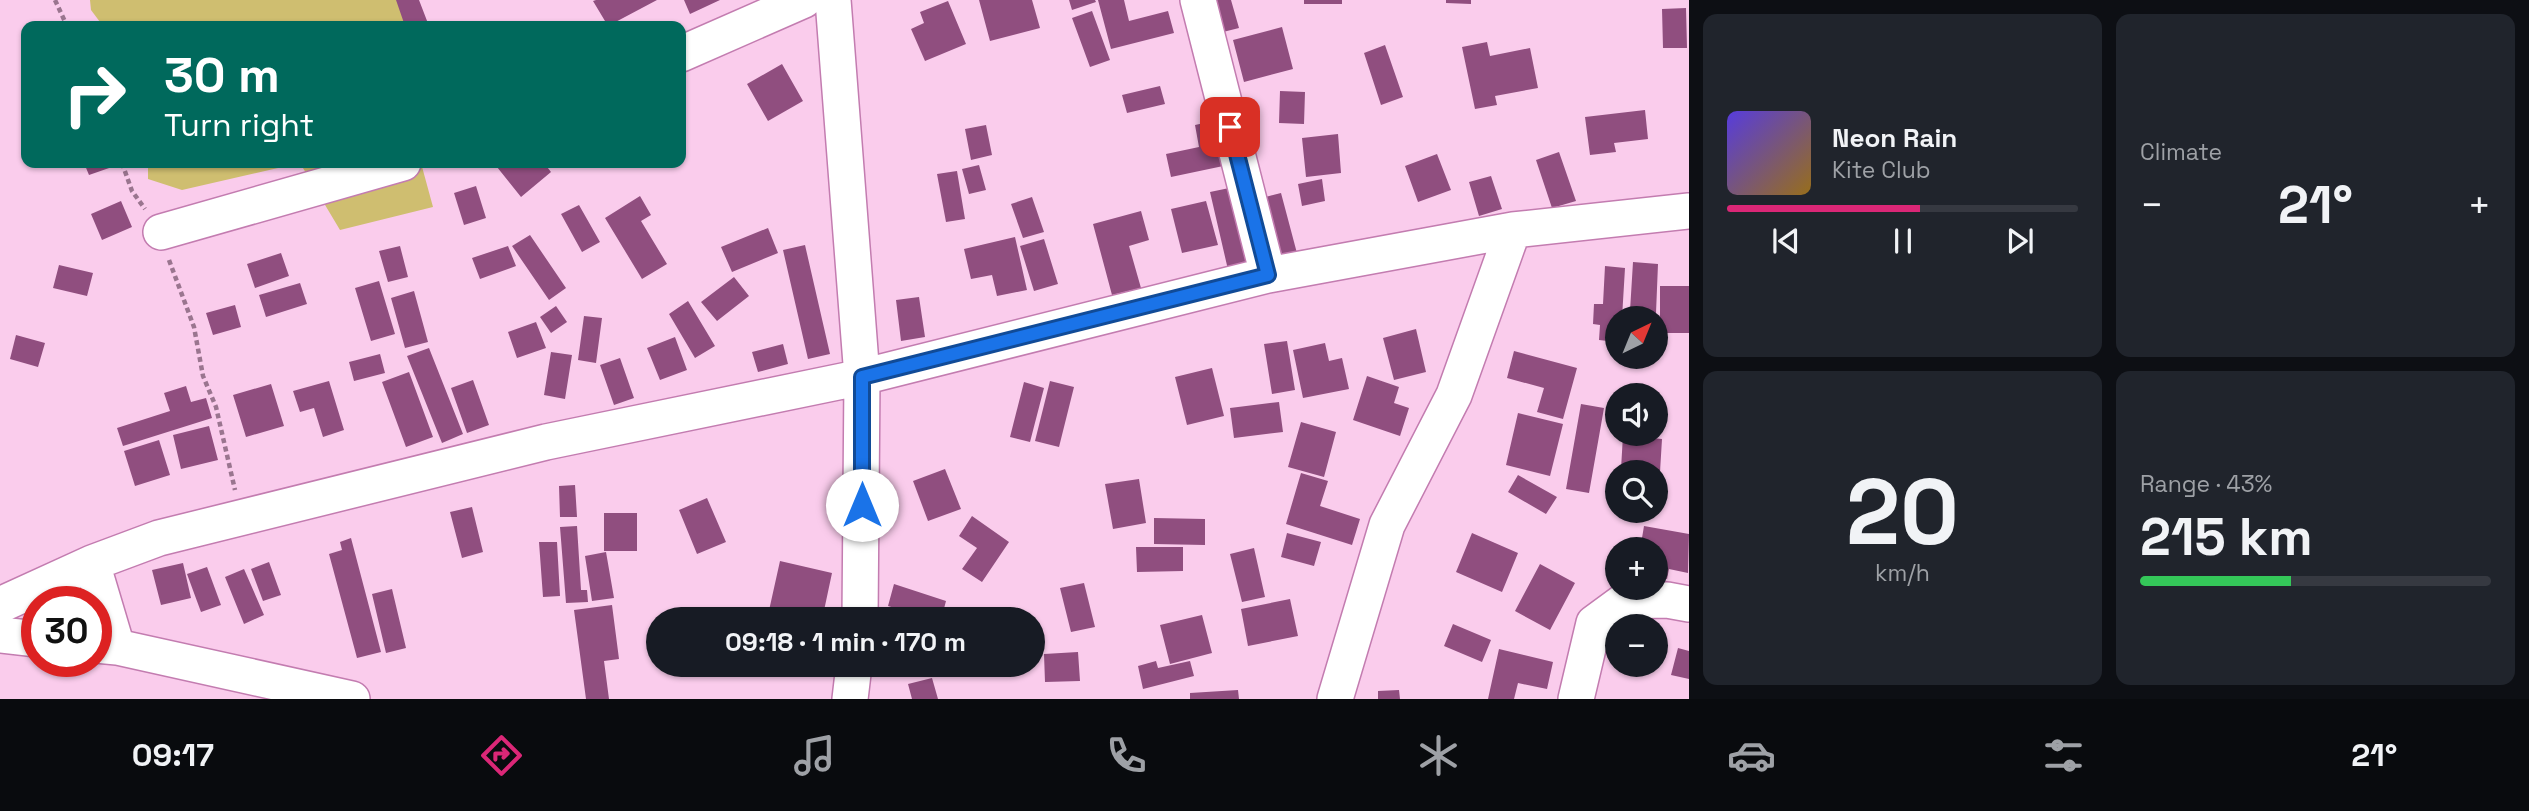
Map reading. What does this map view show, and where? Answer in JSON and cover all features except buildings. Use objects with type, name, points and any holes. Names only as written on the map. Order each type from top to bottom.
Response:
[{"type":"street","points":[[686,52],[804,0]]},
{"type":"street","points":[[833,0],[862,377],[860,607]]},
{"type":"street","points":[[1198,0],[1268,275]]},
{"type":"street","points":[[161,232],[385,168]]},
{"type":"street","points":[[0,605],[92,563],[159,538],[546,442],[862,377],[1268,275],[1513,230],[1689,211]]},
{"type":"street","points":[[1335,699],[1387,525],[1454,396],[1513,230]]},
{"type":"street","points":[[92,563],[96,586]]},
{"type":"street","points":[[1576,699],[1594,623],[1624,601],[1667,600],[1689,604]]},
{"type":"street","points":[[0,635],[21,637]]},
{"type":"street","points":[[112,647],[352,699]]},
{"type":"street","points":[[850,699],[853,677]]},
{"type":"path","points":[[55,0],[65,21]]},
{"type":"path","points":[[124,168],[132,191],[161,232],[194,327],[203,376],[216,407],[241,518]]},
{"type":"shaded area","points":[[90,0],[402,0],[405,21],[99,21],[91,10]]},
{"type":"shaded area","points":[[148,168],[278,168],[182,190],[148,179]]},
{"type":"shaded area","points":[[303,168],[422,168],[433,207],[340,230]]},
{"type":"route","points":[[862,505],[862,377],[1268,275],[1230,127]]}]
